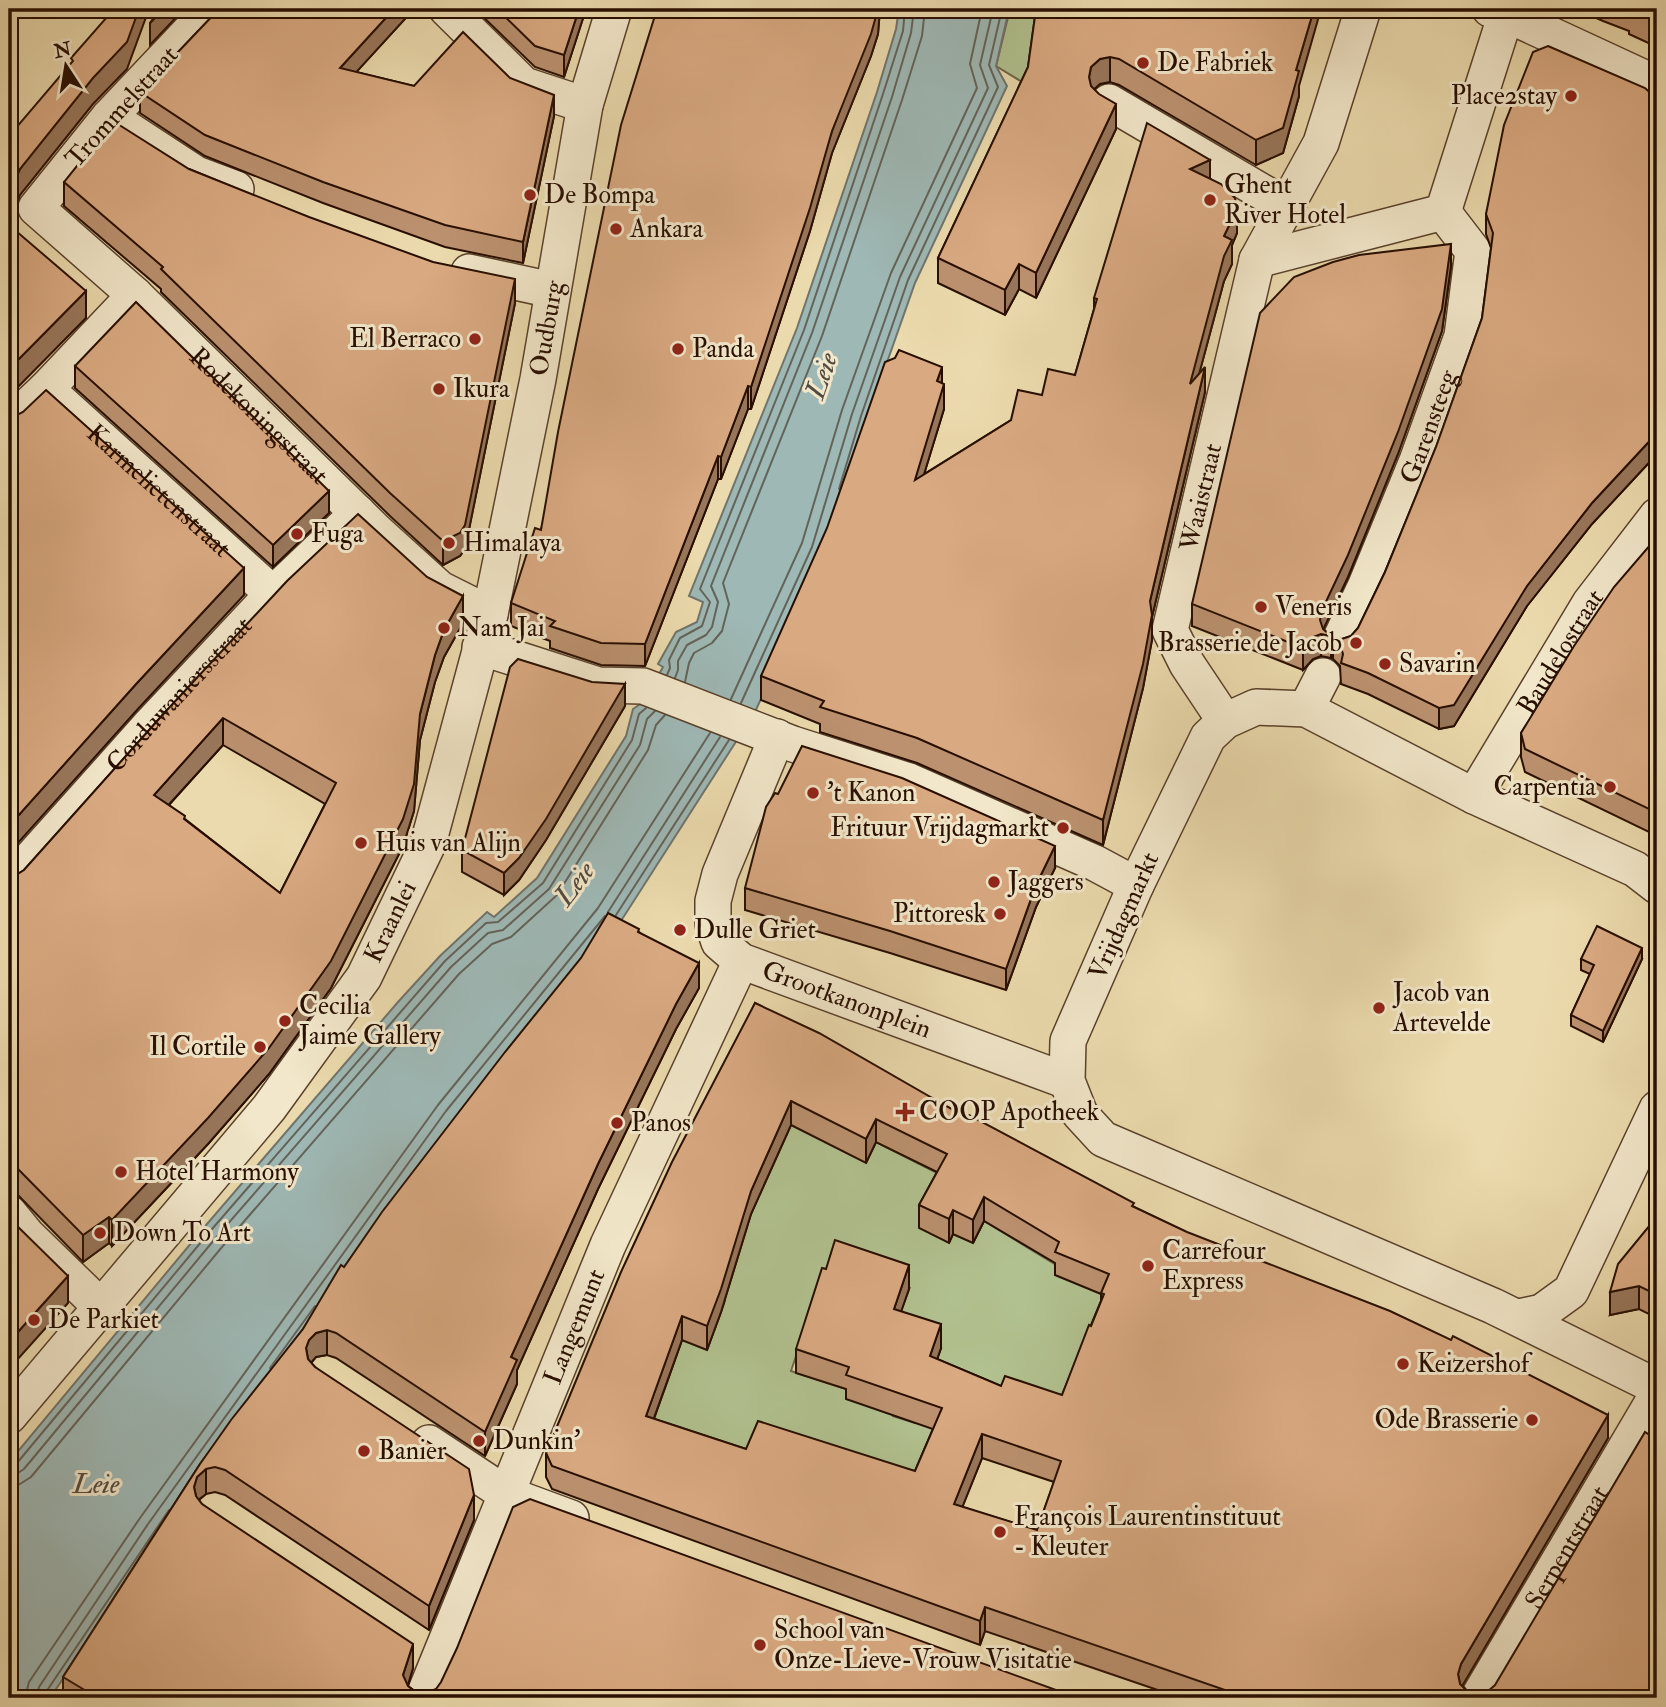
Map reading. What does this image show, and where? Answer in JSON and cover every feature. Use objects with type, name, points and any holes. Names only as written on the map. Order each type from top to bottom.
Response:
[{"type":"street","name":"Trommelstraat","points":[[36,208],[109,117],[211,9]]},
{"type":"street","points":[[447,9],[524,85],[585,105]]},
{"type":"street","name":"Oudburg","points":[[480,647],[490,614],[538,379],[585,105],[614,9]]},
{"type":"street","name":"Waaistraat","points":[[1225,721],[1187,664],[1170,631],[1257,260],[1321,143],[1363,9]]},
{"type":"street","points":[[1257,260],[1443,212],[1498,11],[1657,83]]},
{"type":"street","points":[[1109,102],[1286,206]]},
{"type":"street","points":[[109,117],[196,173],[268,202]]},
{"type":"street","name":"Rodekoningstraat","points":[[36,208],[135,295],[358,513],[440,589],[490,614]]},
{"type":"street","name":"Garensteeg","points":[[1340,640],[1366,585],[1417,461],[1462,336],[1473,251],[1443,212]]},
{"type":"street","points":[[440,266],[552,290]]},
{"type":"street","points":[[9,424],[135,295]]},
{"type":"street","name":"Karmelietenstraat","points":[[47,388],[273,594]]},
{"type":"street","name":"Corduwaniersstraat","points":[[9,883],[152,723],[273,594],[358,513]]},
{"type":"street","name":"Baudelostraat","points":[[1474,796],[1590,603],[1657,516]]},
{"type":"street","points":[[480,647],[598,685],[643,685],[793,744],[909,781],[1096,863],[1136,885]]},
{"type":"street","name":"Kraanlei","points":[[9,1416],[269,1108],[364,977],[428,844],[480,647]]},
{"type":"street","points":[[1306,709],[1323,676]]},
{"type":"street","name":"Vrijdagmarkt","points":[[1657,886],[1635,869],[1474,796],[1306,709],[1255,707],[1225,721],[1208,737],[1136,885],[1068,1041],[1067,1081],[1080,1114],[1103,1139],[1519,1317],[1657,1387]]},
{"type":"street","name":"Grootkanonplein","points":[[767,733],[713,901],[713,924],[719,942],[741,961],[1067,1081]]},
{"type":"street","name":"Langemunt","points":[[423,1698],[427,1653],[506,1494],[608,1245],[741,961]]},
{"type":"street","points":[[1519,1317],[1542,1312],[1571,1291],[1657,1109]]},
{"type":"street","points":[[9,1213],[27,1235],[101,1307]]},
{"type":"street","name":"Serpentstraat","points":[[1478,1698],[1657,1395]]},
{"type":"street","points":[[404,1427],[506,1494],[605,1531]]},
{"type":"green space","points":[[1010,9],[1044,9],[1027,85],[996,66]]},
{"type":"green space","points":[[793,1118],[866,1162],[876,1142],[947,1178],[920,1228],[948,1242],[953,1234],[973,1243],[984,1221],[1109,1297],[1113,1408],[1006,1400],[909,1507],[746,1473],[642,1439],[665,1388],[682,1340],[707,1350],[725,1301],[696,1291],[731,1214]],"holes":[[[800,1344],[941,1348],[915,1423],[893,1416],[906,1378],[849,1390],[791,1371]]]},
{"type":"water","name":"Leie","points":[[899,9],[1009,9],[996,66],[1007,86],[915,283],[867,419],[827,552],[755,712],[619,924],[161,1533],[50,1698],[9,1698],[9,1462],[207,1224],[398,1002],[440,956],[487,912],[494,917],[537,878],[626,736],[633,709],[643,702],[663,667],[658,664],[676,632],[697,622],[703,602],[689,596],[797,328],[877,92],[896,29]]},
{"type":"building","points":[[114,9],[139,9],[127,42],[93,78],[20,169],[9,188],[9,136]]},
{"type":"building","points":[[219,9],[394,9],[340,68],[414,86],[463,32],[510,78],[554,95],[523,242],[445,225],[323,182],[205,135],[140,92]]},
{"type":"building","points":[[497,9],[579,9],[564,55],[535,46]]},
{"type":"building","points":[[657,9],[878,9],[871,34],[832,131],[810,208],[751,387],[748,386],[721,457],[718,456],[645,644],[601,643],[550,626],[555,621],[511,603],[535,528],[541,530],[558,432],[621,125]]},
{"type":"building","points":[[1036,9],[1314,9],[1283,128],[1256,140],[1119,59],[1100,59],[1091,67],[1091,86],[1116,104],[1036,273],[1019,264],[1005,290],[938,258],[1028,67]]},
{"type":"building","points":[[1632,9],[1657,9],[1657,21]]},
{"type":"building","points":[[1548,46],[1645,88],[1657,99],[1657,433],[1592,503],[1527,586],[1454,705],[1439,708],[1368,673],[1341,663],[1343,654],[1340,645],[1333,638],[1351,636],[1358,628],[1385,572],[1436,447],[1482,318],[1493,233],[1486,214],[1504,125],[1533,52]]},
{"type":"building","points":[[113,121],[189,169],[309,217],[433,262],[515,279],[465,525],[460,533],[443,541],[390,493],[161,269],[163,267],[64,182]]},
{"type":"building","points":[[1147,123],[1210,160],[1190,169],[1221,184],[1235,198],[1237,209],[1224,236],[1232,240],[1224,256],[1190,384],[1205,367],[1150,601],[1152,615],[1143,664],[1103,820],[917,738],[820,707],[824,701],[761,676],[827,528],[885,362],[895,358],[899,350],[942,367],[937,381],[944,384],[915,480],[1011,420],[1018,390],[1042,395],[1048,369],[1075,375],[1097,299],[1094,298]]},
{"type":"building","points":[[9,225],[86,291],[9,369]]},
{"type":"building","points":[[1451,244],[1442,309],[1398,432],[1348,555],[1322,610],[1320,620],[1323,629],[1331,636],[1321,634],[1313,637],[1303,648],[1192,604],[1260,313],[1294,277],[1333,262],[1359,255]]},
{"type":"building","points":[[136,302],[329,491],[273,545],[75,366]]},
{"type":"building","points":[[46,390],[244,568],[9,826],[9,417],[23,412]]},
{"type":"building","points":[[358,514],[427,577],[463,596],[444,630],[435,655],[420,714],[414,784],[403,819],[331,961],[269,1048],[208,1118],[112,1220],[109,1217],[83,1235],[17,1168],[9,1167],[9,876],[24,870],[287,581]],"holes":[[[223,718],[336,783],[280,893],[184,819],[185,816],[154,795]]]},
{"type":"building","points":[[1657,537],[1657,795],[1651,810],[1525,749],[1521,733],[1614,587]]},
{"type":"building","points":[[518,659],[592,682],[625,684],[546,819],[519,858],[504,873],[462,850],[510,667]]},
{"type":"building","points":[[802,746],[902,778],[1055,846],[1036,885],[1006,969],[745,888],[766,807],[775,793],[778,794]]},
{"type":"building","points":[[608,913],[639,929],[638,932],[699,963],[676,1004],[598,1164],[511,1357],[517,1360],[485,1432],[336,1333],[327,1330],[316,1333],[306,1348],[308,1359],[315,1367],[469,1469],[474,1495],[429,1606],[225,1470],[215,1467],[206,1469],[197,1477],[194,1487],[196,1496],[202,1504],[413,1644],[403,1675],[408,1686],[416,1692],[426,1693],[436,1689],[441,1682],[513,1507],[530,1499],[1078,1698],[98,1698],[63,1677],[200,1464],[303,1329],[341,1265],[344,1267],[382,1212],[581,958]]},
{"type":"building","points":[[1597,926],[1642,948],[1603,1031],[1571,1015],[1594,965],[1581,959]]},
{"type":"building","points":[[755,1003],[819,1033],[967,1118],[969,1115],[1134,1203],[1132,1206],[1187,1232],[1390,1311],[1451,1340],[1453,1336],[1608,1415],[1461,1664],[1458,1674],[1460,1684],[1468,1692],[1487,1692],[1495,1685],[1645,1432],[1657,1440],[1657,1698],[1248,1698],[985,1607],[980,1621],[552,1466],[546,1453],[621,1272],[672,1162]],"holes":[[[791,1101],[866,1139],[876,1119],[947,1154],[919,1205],[949,1219],[953,1210],[973,1220],[984,1197],[1059,1242],[1055,1252],[1109,1274],[1101,1293],[1104,1294],[1062,1395],[1005,1376],[1001,1386],[930,1356],[941,1324],[894,1309],[909,1265],[835,1240],[826,1269],[822,1268],[796,1349],[849,1367],[846,1375],[942,1408],[915,1471],[758,1421],[746,1449],[646,1416],[682,1316],[707,1326],[751,1191]],[[982,1434],[1061,1461],[1037,1530],[954,1504]]]},
{"type":"building","points":[[9,1218],[68,1276],[9,1342]]},
{"type":"building","points":[[1650,1225],[1657,1232],[1657,1295],[1639,1286],[1610,1292],[1618,1264]]},
{"type":"place","name":"De Fabriek","points":[[1143,63]]},
{"type":"place","name":"Place2stay","points":[[1571,96]]},
{"type":"place","name":"De Bompa","points":[[530,195]]},
{"type":"place","name":"Ghent River Hotel","points":[[1210,200]]},
{"type":"place","name":"Ankara","points":[[616,229]]},
{"type":"place","name":"El Berraco","points":[[475,339]]},
{"type":"place","name":"Panda","points":[[678,349]]},
{"type":"place","name":"Ikura","points":[[439,389]]},
{"type":"place","name":"Fuga","points":[[297,534]]},
{"type":"place","name":"Himalaya","points":[[449,543]]},
{"type":"place","name":"Veneris","points":[[1261,607]]},
{"type":"place","name":"Nam Jai","points":[[444,628]]},
{"type":"place","name":"Brasserie de Jacob","points":[[1356,643]]},
{"type":"place","name":"Savarin","points":[[1385,664]]},
{"type":"place","name":"Carpentia","points":[[1610,787]]},
{"type":"place","name":"'t Kanon","points":[[813,793]]},
{"type":"place","name":"Frituur Vrijdagmarkt","points":[[1063,828]]},
{"type":"place","name":"Huis van Alijn","points":[[361,843]]},
{"type":"place","name":"Jaggers","points":[[994,882]]},
{"type":"place","name":"Pittoresk","points":[[1000,914]]},
{"type":"place","name":"Dulle Griet","points":[[680,930]]},
{"type":"place","name":"Jacob van Artevelde","points":[[1379,1008]]},
{"type":"place","name":"Cecilia Jaime Gallery","points":[[285,1021]]},
{"type":"place","name":"Il Cortile","points":[[260,1047]]},
{"type":"place","name":"COOP Apotheek","points":[[905,1112]]},
{"type":"place","name":"Panos","points":[[617,1123]]},
{"type":"place","name":"Hotel Harmony","points":[[121,1172]]},
{"type":"place","name":"Down To Art","points":[[100,1233]]},
{"type":"place","name":"Carrefour Express","points":[[1148,1266]]},
{"type":"place","name":"De Parkiet","points":[[34,1320]]},
{"type":"place","name":"Keizershof","points":[[1403,1364]]},
{"type":"place","name":"Ode Brasserie","points":[[1532,1420]]},
{"type":"place","name":"Dunkin'","points":[[479,1441]]},
{"type":"place","name":"Banier","points":[[364,1451]]},
{"type":"place","name":"François Laurentinstituut - Kleuter","points":[[1000,1532]]},
{"type":"place","name":"School van Onze-Lieve-Vrouw Visitatie","points":[[760,1645]]}]
